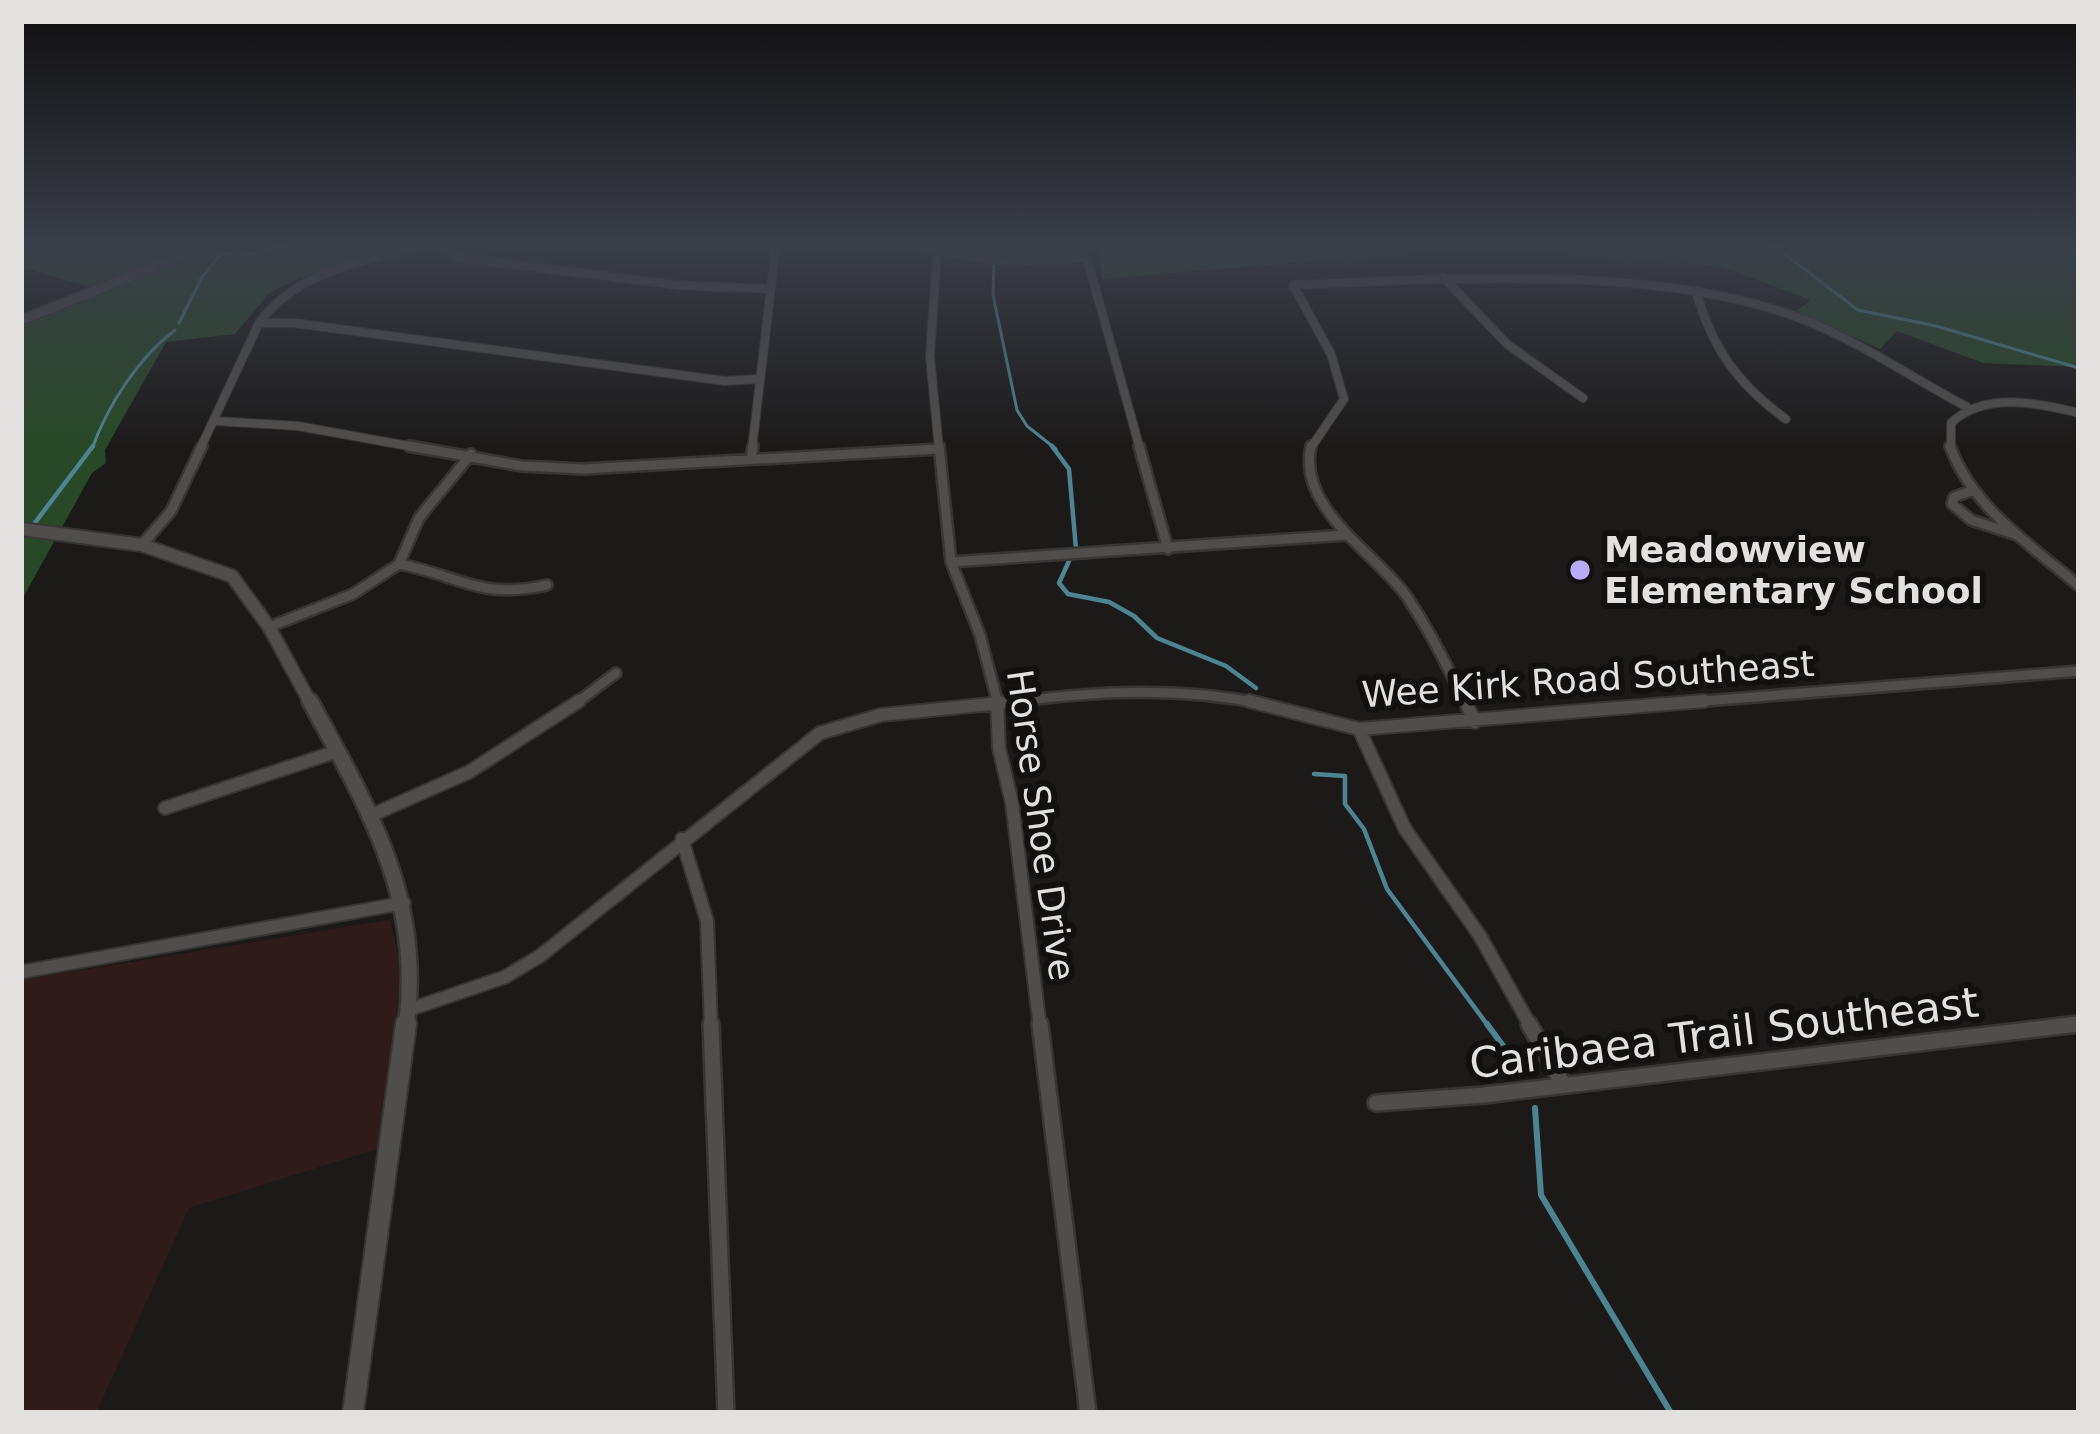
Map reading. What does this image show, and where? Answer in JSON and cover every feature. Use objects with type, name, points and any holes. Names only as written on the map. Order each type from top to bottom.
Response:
[{"type":"street","points":[[142,544],[171,511],[267,312]]},
{"type":"street","points":[[752,459],[767,312]]},
{"type":"street","name":"Horse Shoe Drive","points":[[933,312],[930,356],[951,562],[980,635],[998,705],[999,748],[1012,803],[1088,1413]]},
{"type":"street","points":[[1102,312],[1168,549]]},
{"type":"street","points":[[1307,312],[1342,378],[1344,399],[1320,428],[1310,448],[1309,464],[1335,524],[1403,592],[1434,640],[1475,722]]},
{"type":"street","points":[[1469,312],[1509,350],[1583,398]]},
{"type":"street","points":[[1701,312],[1709,343],[1730,371],[1786,418]]},
{"type":"street","points":[[1775,312],[1805,320],[1967,407]]},
{"type":"street","points":[[259,323],[294,323],[725,381],[760,380]]},
{"type":"street","points":[[2079,413],[2011,401],[1967,407],[1952,420],[1949,439],[1959,470],[1974,490],[2079,586]]},
{"type":"street","points":[[215,421],[298,426],[522,466],[583,469],[939,449]]},
{"type":"street","points":[[399,564],[406,536],[424,504],[471,454]]},
{"type":"street","points":[[1974,490],[1954,497],[1952,504],[1960,513],[2026,538]]},
{"type":"street","points":[[21,530],[142,544],[232,576],[269,627],[372,815],[404,903],[412,985],[353,1413]]},
{"type":"street","points":[[951,562],[1347,536]]},
{"type":"street","points":[[269,627],[353,594],[399,564],[422,567],[484,594],[510,595],[547,585]]},
{"type":"street","name":"Wee Kirk Road Southeast","points":[[408,1010],[505,977],[540,956],[828,726],[866,715],[998,705],[1088,692],[1184,690],[1298,710],[1359,729],[2079,670]]},
{"type":"street","points":[[372,815],[417,800],[479,769],[616,673]]},
{"type":"street","points":[[1359,729],[1406,830],[1480,936],[1563,1084]]},
{"type":"street","points":[[165,808],[338,751]]},
{"type":"street","points":[[682,838],[707,921],[726,1413]]},
{"type":"street","points":[[21,972],[404,903]]},
{"type":"street","name":"Caribaea Trail Southeast","points":[[1376,1102],[1484,1095],[2079,1024]]},
{"type":"shaded area","points":[[390,920],[406,989],[393,1144],[189,1208],[96,1413],[21,1413],[21,980]]},
{"type":"green space","points":[[42,312],[253,312],[235,334],[166,342],[105,450],[106,463],[92,473],[21,601],[21,321]]},
{"type":"green space","points":[[1798,312],[2079,312],[2079,367],[1983,363],[1897,331],[1880,349]]},
{"type":"waterway","points":[[179,323],[185,312]]},
{"type":"waterway","points":[[997,312],[1017,410],[1027,426],[1056,449]]},
{"type":"waterway","points":[[1867,312],[1936,326],[2079,368]]},
{"type":"waterway","points":[[92,449],[126,384],[175,330]]},
{"type":"waterway","points":[[34,524],[93,446]]},
{"type":"waterway","points":[[1052,446],[1069,469],[1076,549]]},
{"type":"waterway","points":[[1069,561],[1059,583],[1068,594],[1109,602],[1134,616],[1157,638],[1226,666],[1256,688]]},
{"type":"waterway","points":[[1314,774],[1345,776],[1345,804],[1364,829],[1387,889],[1489,1027]]},
{"type":"waterway","points":[[1487,1024],[1517,1065]]},
{"type":"waterway","points":[[1535,1108],[1541,1195],[1671,1413]]},
{"type":"place","name":"Meadowview Elementary School","points":[[1580,570]]}]
